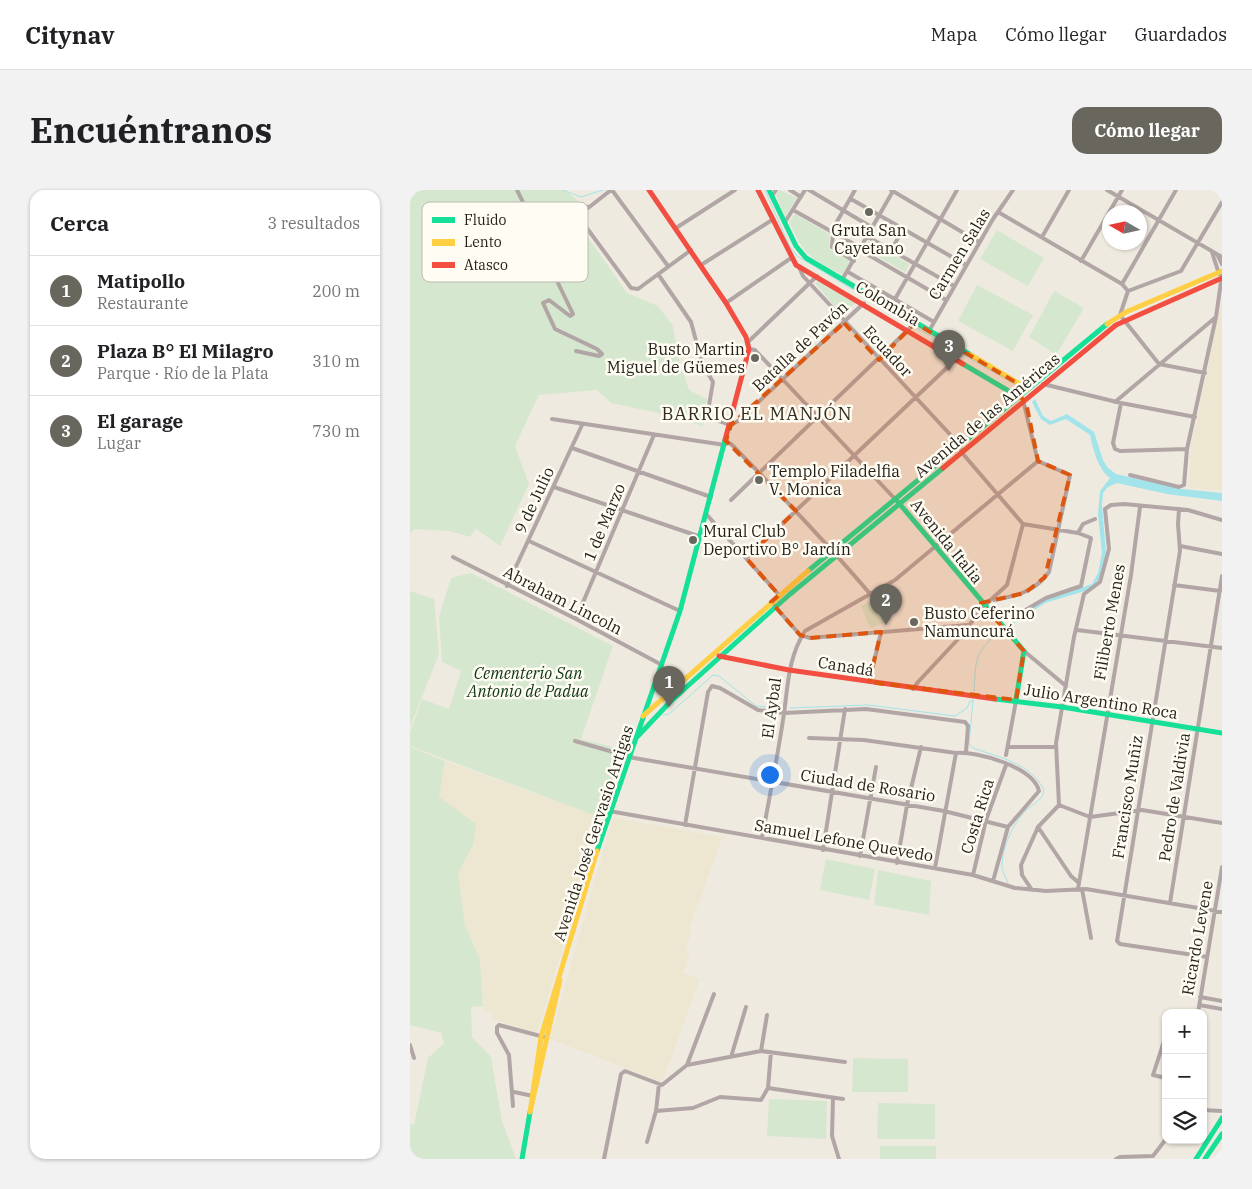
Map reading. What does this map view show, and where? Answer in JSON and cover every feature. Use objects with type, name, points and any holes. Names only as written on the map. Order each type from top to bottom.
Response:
[{"type":"main road","points":[[758,190],[792,258]]},
{"type":"main road","points":[[652,191],[726,303],[750,349]]},
{"type":"main road","points":[[771,193],[800,253],[842,280],[1033,392]]},
{"type":"main road","name":"Colombia","points":[[792,258],[799,266],[910,330],[1023,400]]},
{"type":"main road","name":"Avenida de las Américas","points":[[633,743],[648,722],[773,604],[900,504],[1027,389],[1120,315],[1221,275]]},
{"type":"main road","name":"Avenida de las Américas","points":[[773,604],[779,595],[895,499],[1124,321],[1221,275]]},
{"type":"main road","name":"Avenida José Gervasio Artigas","points":[[522,1159],[544,1037],[560,980],[609,811],[680,611],[750,349]]},
{"type":"main road","name":"Avenida Italia","points":[[895,499],[1024,651]]},
{"type":"main road","points":[[1016,700],[1024,651]]},
{"type":"main road","name":"Avenida de las Américas","points":[[643,717],[718,654]]},
{"type":"main road","name":"Canadá","points":[[718,654],[789,670],[914,689],[976,696]]},
{"type":"main road","name":"Julio Argentino Roca","points":[[976,696],[1062,706],[1222,733]]},
{"type":"main road","points":[[1196,1159],[1222,1118]]},
{"type":"main road","points":[[1205,1159],[1222,1134]]},
{"type":"street","points":[[516,190],[522,202]]},
{"type":"street","points":[[589,207],[612,190],[668,266]]},
{"type":"street","points":[[676,228],[735,190]]},
{"type":"street","points":[[771,193],[776,190]]},
{"type":"street","points":[[790,190],[801,197]]},
{"type":"street","points":[[784,222],[805,190]]},
{"type":"street","points":[[809,190],[873,228]]},
{"type":"street","points":[[854,261],[834,249],[832,246],[832,232],[855,190]]},
{"type":"street","points":[[900,195],[903,190]]},
{"type":"street","points":[[895,299],[957,190]]},
{"type":"street","name":"Carmen Salas","points":[[929,331],[979,242],[1013,190]]},
{"type":"street","points":[[1042,238],[1069,190]]},
{"type":"street","points":[[1106,190],[1220,256],[1222,264]]},
{"type":"street","points":[[1081,261],[1122,190]]},
{"type":"street","points":[[1122,284],[1176,190]]},
{"type":"street","points":[[842,280],[873,228],[892,191],[979,242]]},
{"type":"street","points":[[851,198],[966,265]]},
{"type":"street","points":[[1128,291],[1179,273],[1222,202]]},
{"type":"street","points":[[793,210],[946,300]]},
{"type":"street","points":[[998,212],[1122,284],[1128,291]]},
{"type":"street","points":[[701,264],[772,220]]},
{"type":"street","points":[[588,229],[630,286],[638,289],[691,250]]},
{"type":"street","points":[[892,249],[903,229]]},
{"type":"street","points":[[868,236],[954,286]]},
{"type":"street","points":[[1130,476],[1182,487],[1187,450],[1216,317],[1221,275],[1212,252]]},
{"type":"street","points":[[726,303],[792,258]]},
{"type":"street","name":"Ecuador","points":[[799,266],[809,284],[961,449],[1023,524]]},
{"type":"street","points":[[848,272],[934,322]]},
{"type":"street","points":[[658,274],[689,317],[701,352],[702,363],[713,382],[707,417],[730,424]]},
{"type":"street","points":[[748,342],[818,276]]},
{"type":"street","points":[[559,282],[559,287],[573,314],[570,316],[546,300],[543,306],[553,326],[558,331],[597,349],[602,354],[599,356],[576,351]]},
{"type":"street","points":[[1128,291],[1120,315],[1159,364],[1205,373]]},
{"type":"street","name":"Batalla de Pavón","points":[[730,424],[738,422],[864,303]]},
{"type":"street","points":[[1115,402],[1216,317]]},
{"type":"street","points":[[731,500],[820,417],[915,323]]},
{"type":"street","name":"Avenida Italia","points":[[750,349],[755,350],[784,379],[895,499]]},
{"type":"street","points":[[746,558],[915,398],[962,350]]},
{"type":"street","points":[[1043,384],[1115,402],[1195,417]]},
{"type":"street","points":[[1023,400],[1038,461]]},
{"type":"street","points":[[1121,403],[1113,442],[1115,449],[1120,451],[1187,450]]},
{"type":"street","points":[[552,419],[654,435],[726,443],[760,473],[837,555],[871,596]]},
{"type":"street","name":"9 de Julio","points":[[507,586],[582,424]]},
{"type":"street","name":"1 de Marzo","points":[[576,618],[654,435]]},
{"type":"street","points":[[572,448],[711,497]]},
{"type":"street","points":[[802,636],[808,629],[871,596],[895,580],[1038,461]]},
{"type":"street","points":[[992,600],[1024,594],[1045,577],[1051,565],[1070,475],[1038,461]]},
{"type":"street","points":[[554,487],[701,537]]},
{"type":"street","points":[[1032,890],[1022,876],[1020,868],[1038,827],[1059,805],[1056,746],[1062,706],[1074,637],[1086,593],[1100,582],[1105,565],[1109,544],[1104,514],[1105,508],[1120,504],[1180,509],[1222,520]]},
{"type":"street","name":"Filiberto Menes","points":[[1091,938],[1079,883],[1131,575],[1140,507]]},
{"type":"street","name":"Francisco Muñiz","points":[[1180,509],[1178,524],[1180,546],[1117,941],[1120,944],[1207,957]]},
{"type":"street","points":[[707,515],[779,595]]},
{"type":"street","points":[[1078,533],[1083,524],[1095,519]]},
{"type":"street","points":[[914,689],[918,682],[960,637],[984,606],[1007,585],[1023,524],[1078,533],[1091,538],[1081,586],[1046,598],[1012,618]]},
{"type":"street","points":[[529,541],[680,611]]},
{"type":"street","points":[[1180,546],[1222,554]]},
{"type":"street","name":"Abraham Lincoln","points":[[453,557],[507,586],[576,618],[662,665]]},
{"type":"street","name":"Pedro de Valdivia","points":[[1170,903],[1222,576]]},
{"type":"street","points":[[1174,584],[1220,591]]},
{"type":"street","points":[[773,604],[802,636],[810,638],[968,625]]},
{"type":"street","points":[[1077,630],[1222,648]]},
{"type":"street","points":[[869,682],[881,632]]},
{"type":"street","name":"El Aybal","points":[[762,838],[784,713],[789,670],[802,636]]},
{"type":"street","points":[[1024,651],[1066,686]]},
{"type":"street","points":[[685,825],[710,687],[718,686],[754,709],[784,713],[845,709],[876,710],[965,722],[968,726],[966,752]]},
{"type":"street","points":[[1006,755],[1016,700]]},
{"type":"street","points":[[823,850],[845,709]]},
{"type":"street","points":[[809,738],[956,753],[966,752],[1006,764],[1026,774],[1036,783],[1039,791],[1008,827],[993,881]]},
{"type":"street","name":"Ciudad de Rosario","points":[[575,741],[628,756],[944,810],[1008,827]]},
{"type":"street","points":[[1008,747],[1056,746]]},
{"type":"street","points":[[897,862],[907,804],[921,748]]},
{"type":"street","points":[[935,868],[944,810],[956,753]]},
{"type":"street","name":"Costa Rica","points":[[973,875],[986,820],[1006,764]]},
{"type":"street","points":[[860,856],[876,767]]},
{"type":"street","points":[[1059,805],[1090,817],[1138,810],[1222,823]]},
{"type":"street","name":"Samuel Lefone Quevedo","points":[[609,811],[973,875],[1015,888],[1032,890],[1080,889],[1222,912]]},
{"type":"street","points":[[1038,827],[1071,876],[1079,883]]},
{"type":"street","name":"Ricardo Levene","points":[[1198,1009],[1222,867]]},
{"type":"street","points":[[687,1066],[714,994]]},
{"type":"street","points":[[1200,997],[1222,1000]]},
{"type":"street","points":[[1199,1005],[1222,1009]]},
{"type":"street","points":[[731,1057],[746,1007]]},
{"type":"street","points":[[761,1051],[767,1016]]},
{"type":"street","points":[[513,1106],[514,1092],[508,1051],[496,1031],[500,1024],[544,1037]]},
{"type":"street","points":[[410,1045],[414,1058]]},
{"type":"street","points":[[1162,1047],[1153,1075],[1162,1077]]},
{"type":"street","points":[[604,1159],[621,1074],[627,1071],[659,1084],[664,1084],[687,1066],[761,1051],[845,1062]]},
{"type":"street","points":[[656,1111],[694,1108],[720,1097],[761,1100],[768,1088],[771,1052]]},
{"type":"street","points":[[647,1142],[656,1111],[659,1084]]},
{"type":"street","points":[[768,1088],[843,1099]]},
{"type":"street","points":[[514,1092],[533,1096]]},
{"type":"street","points":[[833,1098],[832,1136],[839,1159]]},
{"type":"street","points":[[1207,1110],[1222,1111]]},
{"type":"street","points":[[1116,1159],[1120,1157],[1154,1156],[1162,1144]]},
{"type":"highlighted area","points":[[844,323],[879,360],[915,323],[1027,389],[1020,395],[1027,407],[1038,461],[1070,475],[1045,577],[1025,593],[981,603],[1024,651],[1016,700],[869,682],[881,632],[810,638],[800,635],[771,602],[779,595],[746,558],[796,511],[726,441],[731,425]]},
{"type":"shaded area","points":[[1222,299],[1222,490],[1189,488],[1191,447]]},
{"type":"shaded area","points":[[445,761],[602,818],[538,1030],[535,1032],[492,1019],[493,1013],[484,1009],[480,959],[465,926],[458,872],[439,797]]},
{"type":"shaded area","points":[[615,818],[723,837],[689,928],[692,930],[685,952],[690,954],[683,973],[700,979],[662,1082],[550,1039],[612,820]]},
{"type":"green space","points":[[410,190],[565,190],[579,202],[422,202],[422,282],[588,282],[588,238],[627,293],[658,306],[673,326],[679,360],[689,390],[707,399],[703,426],[672,416],[611,403],[597,390],[539,395],[515,446],[529,484],[500,546],[476,529],[470,537],[449,531],[414,529],[410,534]]},
{"type":"green space","points":[[779,190],[797,198],[785,217],[776,195]]},
{"type":"green space","points":[[795,214],[829,234],[830,250],[851,261],[845,274],[842,275],[816,260],[804,249],[789,222]]},
{"type":"green space","points":[[997,230],[1044,258],[1028,286],[980,259]]},
{"type":"green space","points":[[868,241],[909,264],[905,272],[864,249]]},
{"type":"green space","points":[[818,281],[856,303],[842,315],[815,283]]},
{"type":"green space","points":[[977,285],[1033,315],[1013,351],[958,321]]},
{"type":"green space","points":[[1054,291],[1084,308],[1056,355],[1029,337]]},
{"type":"green space","name":"Cementerio San Antonio de Padua","points":[[471,573],[613,646],[581,739],[625,750],[602,818],[410,746],[410,732],[422,699],[449,709],[461,671],[442,662],[439,617],[451,578]]},
{"type":"green space","points":[[410,591],[434,599],[439,654],[410,727]]},
{"type":"green space","points":[[887,592],[895,611],[891,612],[892,620],[870,628],[861,606]]},
{"type":"green space","points":[[410,747],[445,761],[439,797],[476,824],[473,845],[458,873],[465,926],[480,959],[483,1006],[471,1007],[472,1037],[491,1057],[502,1121],[516,1159],[410,1159],[410,1124],[414,1125],[428,1058],[444,1043],[441,1033],[410,1025]]},
{"type":"green space","points":[[826,859],[875,869],[869,900],[820,890]]},
{"type":"green space","points":[[878,870],[931,881],[929,915],[874,905]]},
{"type":"green space","points":[[853,1058],[908,1059],[908,1092],[852,1092]]},
{"type":"green space","points":[[769,1099],[827,1101],[826,1139],[767,1136]]},
{"type":"green space","points":[[878,1103],[935,1104],[935,1139],[877,1139]]},
{"type":"green space","points":[[880,1146],[936,1146],[936,1159],[880,1159]]},
{"type":"water","points":[[1035,399],[1043,416],[1051,421],[1067,414],[1094,432],[1103,460],[1108,468],[1116,474],[1182,489],[1222,493],[1222,501],[1167,494],[1117,483],[1108,487],[1103,493],[1102,505],[1106,553],[1096,585],[1085,591],[1045,603],[1010,626],[1009,623],[1045,600],[1092,584],[1098,573],[1102,553],[1098,514],[1100,491],[1110,478],[1099,464],[1090,435],[1066,419],[1050,425],[1041,419],[1032,402]]},
{"type":"waterway","points":[[563,190],[581,197],[603,190]]},
{"type":"waterway","points":[[765,190],[789,245],[797,256],[911,324]]},
{"type":"waterway","points":[[915,327],[958,351]]},
{"type":"waterway","points":[[962,354],[1020,387]]},
{"type":"waterway","points":[[974,691],[978,657],[985,646],[999,632]]},
{"type":"waterway","points":[[663,715],[669,714],[713,675],[719,676],[756,706],[777,708]]},
{"type":"waterway","points":[[973,700],[969,744],[973,748],[1003,758],[1022,767],[1031,773],[1044,790],[1040,799],[1026,810],[1012,829],[1002,861],[1002,868],[1008,883]]},
{"type":"waterway","points":[[790,708],[868,705],[955,716],[967,708],[970,701],[973,701]]},
{"type":"traffic: fast","points":[[769,190],[796,246],[806,258],[971,355]]},
{"type":"traffic: fast","points":[[808,571],[1107,324]]},
{"type":"traffic: fast","points":[[963,364],[1019,397]]},
{"type":"traffic: fast","points":[[597,851],[680,611],[725,440]]},
{"type":"traffic: fast","points":[[638,736],[671,701],[789,595],[943,468]]},
{"type":"traffic: fast","points":[[898,502],[1024,651],[1016,700]]},
{"type":"traffic: fast","points":[[995,699],[1062,707],[1222,733]]},
{"type":"traffic: fast","points":[[522,1159],[530,1112]]},
{"type":"traffic: fast","points":[[1196,1159],[1222,1118]]},
{"type":"traffic: fast","points":[[1205,1159],[1222,1134]]},
{"type":"traffic: slow","points":[[1107,324],[1126,312],[1222,271]]},
{"type":"traffic: slow","points":[[971,355],[1028,389]]},
{"type":"traffic: slow","points":[[643,716],[808,571]]},
{"type":"traffic: slow","points":[[560,980],[530,1112],[541,1037],[597,851]]},
{"type":"traffic: jam","points":[[649,190],[726,303],[746,337],[749,349],[725,440]]},
{"type":"traffic: jam","points":[[758,190],[796,265],[963,364]]},
{"type":"traffic: jam","points":[[943,468],[1116,325],[1222,278]]},
{"type":"traffic: jam","points":[[719,656],[789,670],[995,699]]},
{"type":"place","name":"Gruta San Cayetano","points":[[869,212]]},
{"type":"place","name":"Busto Martin Miguel de Güemes","points":[[755,358]]},
{"type":"place","name":"El garage","points":[[949,371]]},
{"type":"place","name":"Templo Filadelfia V. Monica","points":[[759,480]]},
{"type":"place","name":"Mural Club Deportivo B° Jardín","points":[[693,540]]},
{"type":"place","name":"Busto Ceferino Namuncurá","points":[[914,622]]},
{"type":"place","name":"Plaza B° El Milagro","points":[[886,625]]},
{"type":"place","name":"Matipollo","points":[[669,707]]},
{"type":"district","name":"BARRIO EL MANJÓN","points":[[757,414]]}]
